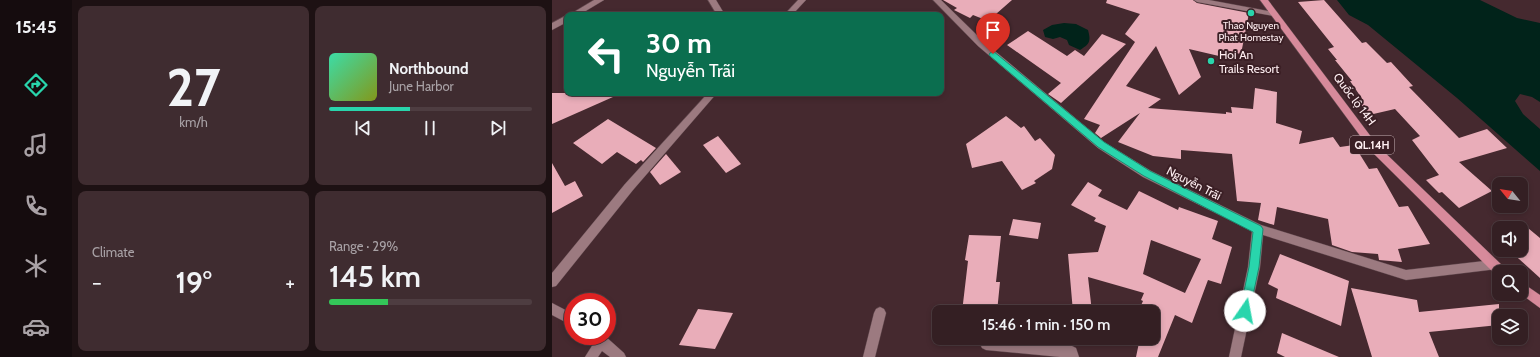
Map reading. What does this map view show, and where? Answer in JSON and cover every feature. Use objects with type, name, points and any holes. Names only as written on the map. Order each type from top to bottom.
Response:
[{"type":"main road","name":"Quốc lộ 14H","points":[[1264,0],[1375,149],[1492,265]]},
{"type":"main road","points":[[1528,293],[1540,302]]},
{"type":"street","points":[[578,12],[600,0]]},
{"type":"street","points":[[712,0],[719,12]]},
{"type":"street","points":[[791,12],[802,0]]},
{"type":"street","name":"Nguyễn Trãi","points":[[937,0],[981,44],[1101,145],[1147,174],[1258,229],[1406,275],[1492,266]]},
{"type":"street","points":[[552,27],[564,20]]},
{"type":"street","points":[[552,282],[629,187],[710,96]]},
{"type":"street","points":[[1235,357],[1254,267],[1258,229]]},
{"type":"street","points":[[552,309],[564,315]]},
{"type":"street","points":[[869,357],[880,313]]},
{"type":"street","points":[[591,357],[597,345]]},
{"type":"street","points":[[607,345],[620,357]]},
{"type":"street","points":[[997,345],[1072,352],[1073,357]]},
{"type":"lane","points":[[1197,0],[1274,14]]},
{"type":"shaded area","points":[[1337,0],[1480,0],[1517,18],[1540,23],[1540,102],[1532,97],[1520,94],[1515,101],[1523,114],[1540,129],[1540,171],[1457,98],[1368,25],[1349,15]]},
{"type":"shaded area","points":[[1064,23],[1076,24],[1088,30],[1089,42],[1086,46],[1080,50],[1069,45],[1067,40],[1060,37],[1053,39],[1045,37],[1043,30],[1052,25]]},
{"type":"building","points":[[943,0],[1012,0],[988,21],[973,15],[970,18],[954,10],[957,8]]},
{"type":"building","points":[[1107,0],[1193,0],[1197,3],[1249,13],[1241,54],[1221,50],[1219,56],[1189,49],[1201,77],[1179,95],[1156,46],[1126,86],[1161,99],[1148,108],[1226,114],[1226,112],[1232,113],[1231,107],[1253,109],[1255,88],[1277,92],[1276,123],[1302,131],[1299,144],[1333,137],[1340,147],[1354,145],[1369,169],[1377,168],[1399,207],[1408,206],[1430,244],[1398,249],[1402,262],[1379,260],[1378,254],[1352,252],[1332,245],[1328,219],[1277,207],[1274,225],[1258,220],[1261,203],[1237,201],[1232,154],[1181,150],[1181,159],[1153,156],[1118,142],[1140,113],[1101,138],[1095,133],[1100,125],[1084,119],[1135,42],[1125,34],[1140,14],[1106,3]]},
{"type":"building","points":[[1324,0],[1362,43],[1366,42],[1387,63],[1391,62],[1413,86],[1409,87],[1459,138],[1487,129],[1507,148],[1459,162],[1492,191],[1459,208],[1442,192],[1439,193],[1426,180],[1439,175],[1412,140],[1420,136],[1395,109],[1369,115],[1358,101],[1363,100],[1350,81],[1352,81],[1328,49],[1334,47],[1298,2]]},
{"type":"building","points":[[1028,31],[1067,56],[1075,50],[1084,56],[1102,34],[1126,44],[1061,103],[1048,94],[1061,83],[1007,45]]},
{"type":"building","points":[[552,93],[564,93],[564,96],[615,96],[552,124]]},
{"type":"building","points":[[1006,116],[1021,128],[1024,126],[1035,141],[1040,138],[1055,155],[1052,169],[1034,181],[1036,183],[1022,190],[1002,161],[972,168],[966,144]]},
{"type":"building","points":[[608,119],[656,148],[643,162],[641,160],[636,164],[617,152],[602,164],[573,143]]},
{"type":"building","points":[[718,136],[741,164],[726,173],[703,145]]},
{"type":"building","points":[[666,154],[681,172],[660,185],[650,172]]},
{"type":"building","points":[[552,163],[565,186],[575,181],[583,196],[552,213]]},
{"type":"building","points":[[1088,182],[1102,190],[1098,196],[1127,210],[1139,191],[1178,210],[1179,207],[1218,221],[1212,239],[1232,247],[1221,284],[1208,280],[1192,323],[1175,315],[1158,357],[1136,357],[1139,345],[1160,345],[1160,305],[1141,305],[1143,301],[1141,300],[1144,293],[1088,277],[1091,305],[1072,305],[1068,254],[1098,252],[1106,226],[1094,221],[1096,218],[1071,205]],"holes":[[[1151,240],[1201,259],[1185,293],[1143,274]]]},
{"type":"building","points":[[1013,219],[1041,223],[1038,239],[1009,235]]},
{"type":"building","points":[[1528,228],[1540,238],[1540,278],[1528,267],[1528,265],[1526,265],[1517,257],[1528,257]]},
{"type":"building","points":[[969,235],[1001,236],[996,282],[1000,282],[998,305],[963,305],[968,261],[965,260]]},
{"type":"building","points":[[1280,254],[1349,281],[1341,326],[1276,298],[1278,289],[1268,284]]},
{"type":"building","points":[[1351,288],[1417,300],[1419,312],[1499,304],[1499,309],[1492,309],[1492,326],[1429,332],[1439,357],[1372,357]]},
{"type":"building","points":[[698,309],[733,313],[715,349],[679,345]]},
{"type":"building","points":[[1282,333],[1339,357],[1285,357],[1277,353]]},
{"type":"place","name":"Thao Nguyen Phat Homestay","points":[[1251,13]]},
{"type":"place","name":"Hoi An Trails Resort","points":[[1211,61]]},
{"type":"route","points":[[993,54],[1101,145],[1147,174],[1258,229],[1254,267],[1245,311]]}]
